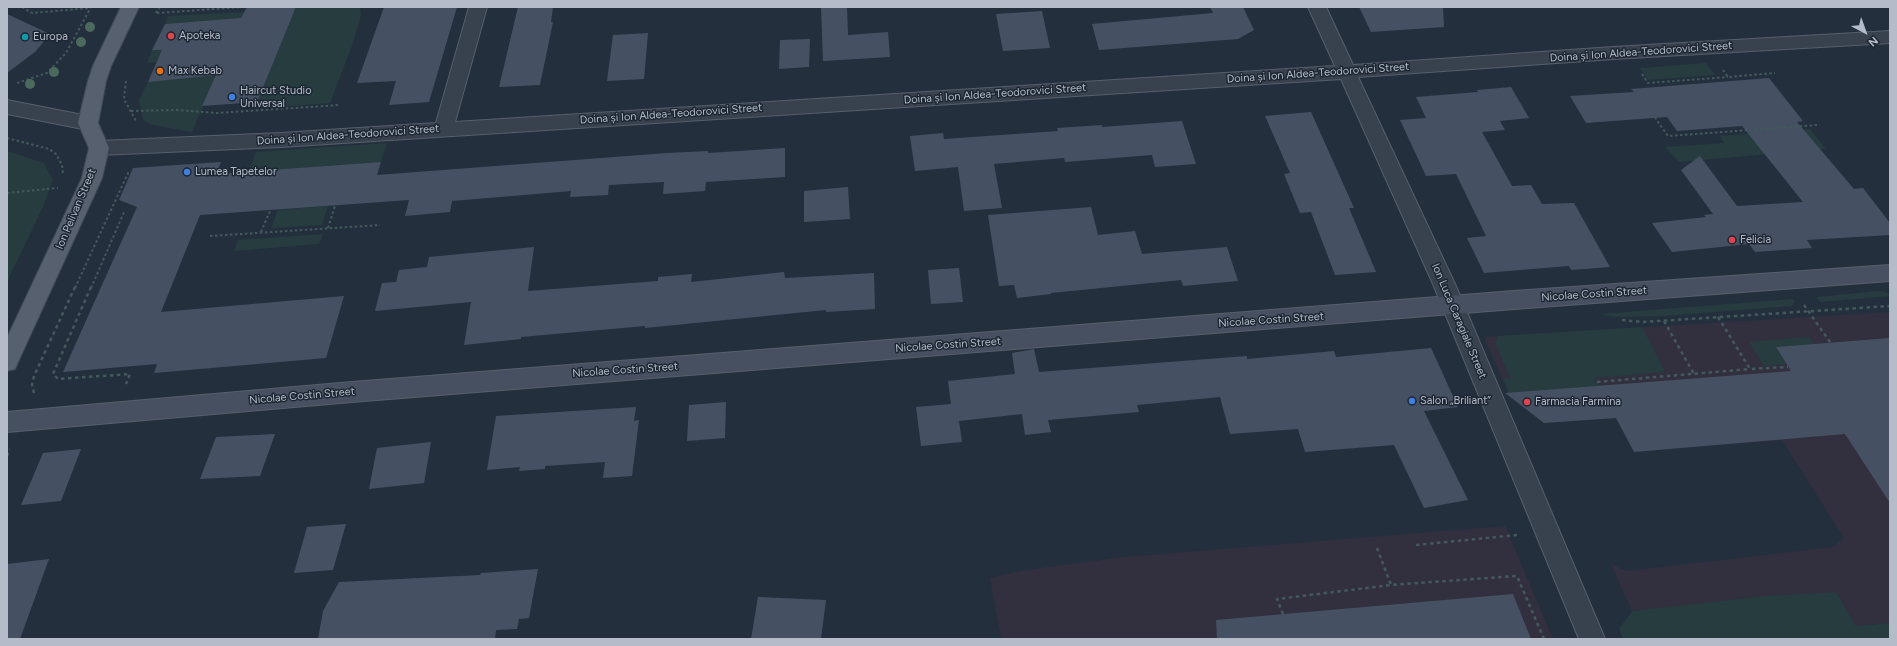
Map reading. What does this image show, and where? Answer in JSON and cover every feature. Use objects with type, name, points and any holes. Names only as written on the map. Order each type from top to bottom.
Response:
[{"type":"main road","points":[[99,148],[88,123],[97,81],[102,66],[130,7]]},
{"type":"main road","name":"Ion Pelivan Street","points":[[7,362],[92,178],[99,148]]},
{"type":"main road","name":"Nicolae Costin Street","points":[[7,422],[352,392],[1890,273]]},
{"type":"street","points":[[444,128],[478,7]]},
{"type":"street","name":"Ion Luca Caragiale Street","points":[[1317,7],[1454,306],[1592,639]]},
{"type":"street","name":"Doina și Ion Aldea-Teodorovici Street","points":[[99,148],[281,140],[444,128],[1346,72],[1627,52],[1890,37]]},
{"type":"street","points":[[7,107],[88,123]]},
{"type":"path","points":[[22,7],[32,13],[91,8]]},
{"type":"path","points":[[153,18],[160,7]]},
{"type":"path","points":[[157,13],[243,7]]},
{"type":"path","points":[[13,84],[47,73],[66,53],[91,8]]},
{"type":"path","points":[[1627,52],[1648,83],[1728,77]]},
{"type":"path","points":[[126,80],[124,99],[136,121],[141,124]]},
{"type":"path","points":[[131,111],[177,110],[217,113],[340,105]]},
{"type":"path","points":[[1649,109],[1668,136],[1818,125]]},
{"type":"path","points":[[7,138],[49,148],[56,154],[62,165],[62,181]]},
{"type":"path","points":[[34,393],[32,385],[34,376],[131,167]]},
{"type":"path","points":[[7,194],[60,188],[58,196]]},
{"type":"path","points":[[328,228],[335,206]]},
{"type":"path","points":[[125,210],[53,374],[58,379],[130,374],[125,386]]},
{"type":"path","points":[[261,232],[270,211]]},
{"type":"path","points":[[210,236],[380,225]]},
{"type":"path","points":[[1802,301],[1830,342]]},
{"type":"path","points":[[1620,320],[1643,322],[1890,306]]},
{"type":"path","points":[[1718,317],[1750,369]]},
{"type":"path","points":[[1664,320],[1694,374]]},
{"type":"path","points":[[1597,382],[1788,367]]},
{"type":"path","points":[[1416,545],[1510,536]]},
{"type":"path","points":[[1377,548],[1391,585]]},
{"type":"path","points":[[1283,614],[1277,599],[1391,585],[1517,576],[1544,639]]},
{"type":"shaded area","points":[[1890,312],[1890,623],[1856,626],[1836,592],[1632,611],[1611,564],[1627,571],[1834,547],[1844,538],[1782,440],[1634,452],[1599,386],[1509,393],[1485,341],[1486,337]]},
{"type":"shaded area","points":[[1505,526],[1553,639],[1001,639],[990,578],[1026,570],[1125,557]]},
{"type":"green space","points":[[296,7],[360,7],[361,15],[353,43],[330,103],[253,109]]},
{"type":"green space","points":[[244,12],[192,132],[153,125],[143,120],[139,100],[148,82],[170,61],[147,63],[152,50],[178,48],[190,22],[165,24],[168,16]]},
{"type":"green space","points":[[1706,63],[1715,75],[1648,80],[1640,68]]},
{"type":"green space","points":[[1810,129],[1826,149],[1679,162],[1665,147],[1724,143],[1720,136]]},
{"type":"green space","points":[[387,143],[381,162],[248,172],[256,152]]},
{"type":"green space","points":[[7,151],[44,163],[53,180],[43,207],[7,282]]},
{"type":"green space","points":[[328,206],[322,225],[271,228],[278,210]]},
{"type":"green space","points":[[323,234],[319,244],[234,251],[238,240]]},
{"type":"green space","points":[[1879,291],[1886,292],[1890,296],[1820,302],[1816,297]]},
{"type":"green space","points":[[1793,299],[1795,302],[1792,306],[1663,316],[1614,317],[1600,314]]},
{"type":"green space","points":[[1642,327],[1665,372],[1594,378],[1599,386],[1509,393],[1503,379],[1510,378],[1496,344],[1498,336]]},
{"type":"green space","points":[[1809,337],[1814,344],[1776,347],[1787,364],[1764,366],[1749,342]]},
{"type":"green space","points":[[1836,592],[1856,626],[1890,623],[1890,639],[1623,639],[1619,629],[1632,611],[1765,596]]},
{"type":"building","points":[[247,7],[296,7],[257,102],[202,106],[216,75],[148,82],[162,50],[152,50],[165,24],[241,18]]},
{"type":"building","points":[[384,7],[457,7],[429,102],[389,105],[396,81],[357,83]]},
{"type":"building","points":[[518,7],[553,7],[551,22],[553,22],[540,85],[499,87]]},
{"type":"building","points":[[821,7],[847,7],[848,35],[888,32],[890,57],[823,61]]},
{"type":"building","points":[[1210,7],[1243,7],[1254,30],[1238,39],[1099,50],[1092,24],[1213,13]]},
{"type":"building","points":[[1359,7],[1443,7],[1444,27],[1371,32]]},
{"type":"building","points":[[1042,11],[1050,48],[1003,51],[996,14]]},
{"type":"building","name":"Europa","points":[[7,14],[50,34],[35,52],[7,73]]},
{"type":"building","points":[[648,33],[644,79],[607,81],[613,35]]},
{"type":"building","points":[[810,39],[809,67],[779,69],[780,40]]},
{"type":"building","points":[[1769,78],[1803,121],[1797,122],[1854,189],[1863,188],[1890,223],[1890,235],[1807,240],[1812,248],[1755,252],[1749,244],[1672,252],[1652,223],[1706,217],[1704,215],[1713,214],[1681,170],[1700,156],[1737,206],[1803,202],[1742,126],[1677,131],[1667,117],[1586,123],[1570,96],[1634,92],[1631,89]]},
{"type":"building","points":[[1511,87],[1529,118],[1500,121],[1505,130],[1482,132],[1512,186],[1531,185],[1542,204],[1574,203],[1610,267],[1571,270],[1569,266],[1484,273],[1467,238],[1486,236],[1456,174],[1426,176],[1400,120],[1426,118],[1416,97],[1478,92],[1477,90]]},
{"type":"building","points":[[1311,112],[1354,208],[1349,208],[1376,272],[1335,275],[1311,212],[1300,213],[1284,174],[1290,173],[1265,116]]},
{"type":"building","points":[[1182,121],[1196,164],[1155,167],[1152,155],[1065,162],[1064,158],[994,164],[1002,208],[964,211],[958,167],[915,171],[910,136],[943,133],[944,139],[1058,131],[1057,128],[1102,125],[1102,127]]},
{"type":"building","points":[[785,148],[785,177],[706,182],[705,191],[663,194],[664,182],[609,185],[608,195],[570,197],[571,191],[452,201],[450,212],[405,216],[409,200],[200,215],[161,312],[344,296],[326,358],[154,373],[157,364],[63,372],[137,207],[119,200],[133,168],[221,162],[216,174],[381,162],[377,175],[667,153],[708,151],[708,153]]},
{"type":"building","points":[[848,187],[850,219],[804,222],[804,191]]},
{"type":"building","points":[[1091,207],[1098,235],[1135,231],[1142,254],[1227,247],[1238,281],[1183,286],[1181,280],[1051,293],[1017,298],[1014,285],[999,286],[988,215]]},
{"type":"building","points":[[534,247],[528,291],[658,281],[658,277],[692,274],[691,282],[784,272],[785,278],[874,273],[875,309],[826,312],[826,310],[645,328],[645,326],[521,337],[521,339],[464,345],[471,302],[375,311],[382,283],[396,282],[399,270],[427,267],[429,257]]},
{"type":"building","points":[[959,268],[963,302],[931,304],[928,270]]},
{"type":"building","points":[[1890,338],[1890,503],[1845,434],[1634,452],[1616,418],[1544,423],[1505,393],[1791,371],[1776,347]]},
{"type":"building","points":[[1431,348],[1458,407],[1424,411],[1468,500],[1424,508],[1394,445],[1305,452],[1298,429],[1230,434],[1220,397],[1137,405],[1139,412],[1048,420],[1051,432],[1025,435],[1022,414],[959,421],[962,442],[921,446],[916,407],[951,404],[948,381],[1015,374],[1012,353],[1034,349],[1039,372],[1247,356],[1247,359],[1334,351],[1336,357]]},
{"type":"building","points":[[726,402],[725,438],[687,441],[689,405]]},
{"type":"building","points":[[636,407],[634,421],[639,420],[632,476],[603,478],[605,462],[545,466],[545,469],[519,471],[520,467],[487,470],[496,416]]},
{"type":"building","points":[[275,434],[260,476],[200,479],[216,437]]},
{"type":"building","points":[[431,442],[424,483],[369,489],[377,448]]},
{"type":"building","points":[[81,449],[61,501],[21,505],[43,453]]},
{"type":"building","points":[[346,524],[333,570],[294,573],[307,527]]},
{"type":"building","points":[[49,559],[20,639],[7,639],[7,564]]},
{"type":"building","points":[[538,569],[529,618],[519,619],[517,629],[496,630],[495,639],[318,639],[323,611],[339,582],[480,575],[481,573]]},
{"type":"building","points":[[1513,594],[1531,639],[1217,639],[1216,620]]},
{"type":"building","points":[[758,597],[826,600],[821,639],[751,639]]},
{"type":"place","name":"Apoteka","points":[[171,36]]},
{"type":"place","name":"Europa","points":[[25,37]]},
{"type":"place","name":"Max Kebab","points":[[160,71]]},
{"type":"place","name":"Haircut Studio Universal","points":[[232,97]]},
{"type":"place","name":"Lumea Tapetelor","points":[[187,172]]},
{"type":"place","name":"Felicia","points":[[1732,240]]},
{"type":"place","name":"Salon „Briliant”","points":[[1412,401]]},
{"type":"place","name":"Farmacia Farmina","points":[[1527,402]]}]
